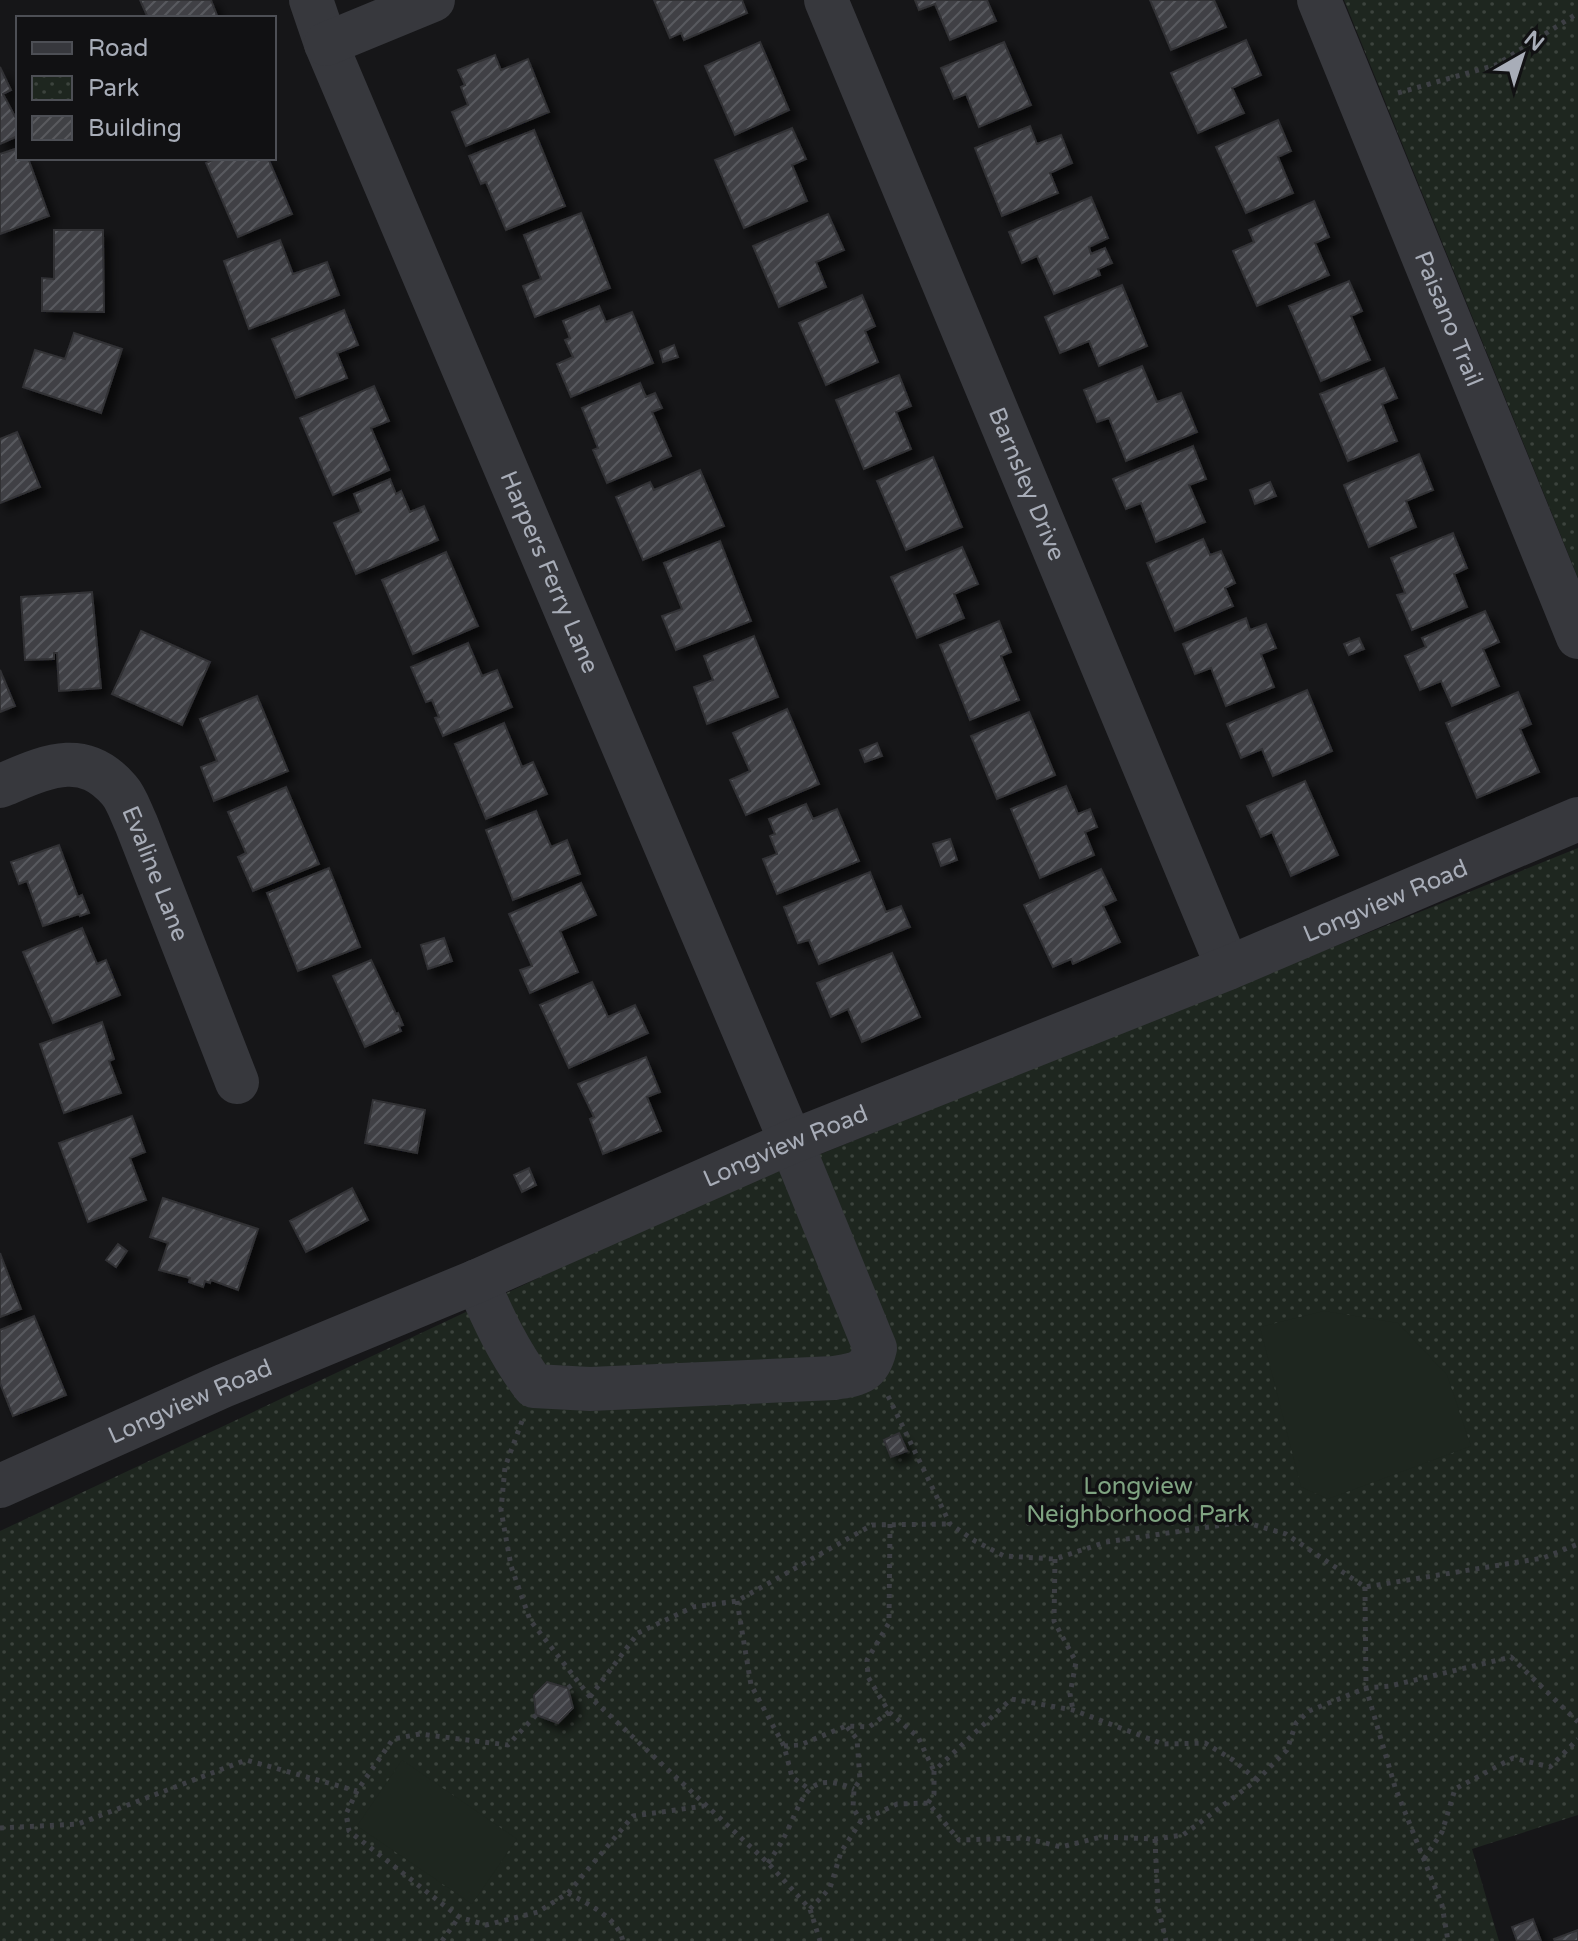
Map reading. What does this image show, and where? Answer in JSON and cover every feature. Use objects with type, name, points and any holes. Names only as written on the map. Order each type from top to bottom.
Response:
[{"type":"street","name":"Harpers Ferry Lane","points":[[311,0],[326,44],[791,1142],[875,1348],[871,1363]]},
{"type":"street","points":[[326,44],[433,0]]},
{"type":"street","name":"Barnsley Drive","points":[[826,0],[1228,968]]},
{"type":"street","name":"Paisano Trail","points":[[1319,0],[1578,637]]},
{"type":"street","name":"Evaline Lane","points":[[0,786],[45,767],[75,763],[97,771],[120,791],[136,823],[237,1082]]},
{"type":"street","name":"Longview Road","points":[[0,1486],[223,1386],[477,1281],[791,1142],[1228,968],[1578,819]]},
{"type":"street","points":[[477,1281],[501,1336],[534,1386],[590,1389],[834,1378],[859,1374],[871,1363]]},
{"type":"path","points":[[1362,103],[1496,65],[1578,13]]},
{"type":"path","points":[[871,1363],[950,1524],[1004,1556],[1055,1559],[1106,1542],[1244,1522],[1286,1534],[1365,1587],[1543,1558],[1578,1544]]},
{"type":"path","points":[[534,1386],[505,1467],[501,1510],[511,1566],[530,1620],[590,1697],[768,1863],[810,1909],[820,1941]]},
{"type":"path","points":[[890,1524],[889,1623],[867,1660],[868,1677],[889,1712],[918,1737],[934,1771],[934,1794],[928,1803]]},
{"type":"path","points":[[590,1697],[638,1633],[693,1607],[737,1601],[872,1525],[950,1524]]},
{"type":"path","points":[[1055,1559],[1054,1621],[1076,1662],[1070,1694],[1073,1710]]},
{"type":"path","points":[[1365,1587],[1366,1688],[1395,1787],[1442,1905],[1448,1941]]},
{"type":"path","points":[[737,1601],[751,1685],[784,1746],[792,1777],[809,1789]]},
{"type":"path","points":[[928,1803],[959,1840],[1025,1838],[1061,1847],[1101,1837],[1155,1839],[1183,1835],[1257,1780],[1287,1750],[1296,1723],[1309,1711],[1366,1688],[1390,1686],[1511,1657],[1578,1722]]},
{"type":"path","points":[[568,1688],[576,1682]]},
{"type":"path","points":[[934,1771],[1011,1699],[1073,1710],[1163,1744],[1205,1743],[1257,1780]]},
{"type":"path","points":[[784,1746],[800,1745],[846,1726],[869,1727],[889,1712]]},
{"type":"path","points":[[536,1715],[508,1745],[420,1734],[393,1739],[357,1791],[346,1814],[349,1831],[459,1917],[486,1925],[538,1912],[568,1893],[633,1816],[704,1806]]},
{"type":"path","points":[[846,1726],[857,1739],[860,1780],[854,1789],[853,1808],[861,1821]]},
{"type":"path","points":[[1424,1860],[1442,1832],[1455,1789],[1513,1758],[1550,1767],[1578,1739]]},
{"type":"path","points":[[0,1828],[78,1824],[246,1760],[357,1791]]},
{"type":"path","points":[[768,1863],[809,1789],[826,1783],[854,1789]]},
{"type":"path","points":[[810,1909],[830,1888],[841,1852],[861,1821],[897,1804],[928,1803]]},
{"type":"path","points":[[1155,1839],[1158,1907],[1166,1941]]},
{"type":"path","points":[[568,1893],[595,1908],[620,1929],[623,1941]]},
{"type":"path","points":[[442,1941],[459,1917]]},
{"type":"green space","points":[[1344,0],[1578,0],[1578,578]]},
{"type":"green space","name":"Longview Neighborhood Park","points":[[1578,848],[1578,1815],[1472,1849],[1499,1941],[0,1941],[0,1531],[687,1208]]},
{"type":"green space","points":[[1324,1311],[1398,1323],[1447,1375],[1471,1446],[1328,1499],[1301,1487],[1260,1327]]},
{"type":"green space","points":[[402,1760],[517,1839],[472,1904],[357,1826]]},
{"type":"building","points":[[140,0],[211,0],[217,16],[147,16]]},
{"type":"building","points":[[654,0],[742,0],[747,13],[684,40],[681,33],[670,38]]},
{"type":"building","points":[[915,0],[987,0],[996,21],[950,40],[935,4],[919,10]]},
{"type":"building","points":[[1150,0],[1214,0],[1226,27],[1171,50]]},
{"type":"building","points":[[1246,40],[1261,75],[1232,88],[1244,113],[1198,133],[1171,73]]},
{"type":"building","points":[[760,42],[789,110],[735,135],[705,66]]},
{"type":"building","points":[[1004,42],[1031,105],[979,127],[966,94],[954,99],[941,68]]},
{"type":"building","points":[[495,55],[501,70],[528,59],[549,112],[466,146],[452,112],[468,105],[461,87],[465,85],[458,70]]},
{"type":"building","points":[[0,67],[11,90],[3,94],[16,118],[16,137],[0,144]]},
{"type":"building","points":[[1278,120],[1291,151],[1278,157],[1293,193],[1246,213],[1216,147]]},
{"type":"building","points":[[1030,126],[1037,144],[1061,135],[1072,163],[1050,173],[1058,193],[1002,216],[975,148]]},
{"type":"building","points":[[792,128],[806,159],[792,165],[807,201],[744,228],[715,160]]},
{"type":"building","points":[[534,130],[565,206],[506,230],[486,182],[481,184],[469,156]]},
{"type":"building","points":[[16,149],[16,160],[29,160],[49,216],[0,234],[0,154]]},
{"type":"building","points":[[213,160],[269,160],[292,214],[238,237],[206,163]]},
{"type":"building","points":[[1091,197],[1108,238],[1089,247],[1091,254],[1105,248],[1112,263],[1098,269],[1100,275],[1054,294],[1037,256],[1022,263],[1009,232]]},
{"type":"building","points":[[1314,201],[1329,237],[1315,243],[1329,275],[1257,306],[1233,251],[1254,242],[1249,230]]},
{"type":"building","points":[[581,213],[610,288],[535,317],[523,286],[541,279],[524,235]]},
{"type":"building","points":[[828,214],[844,250],[816,262],[826,287],[779,307],[753,246]]},
{"type":"building","points":[[54,230],[103,230],[104,312],[42,311],[42,278],[54,279]]},
{"type":"building","points":[[280,240],[293,274],[327,262],[339,295],[249,329],[224,261]]},
{"type":"building","points":[[1349,281],[1362,311],[1351,316],[1370,360],[1321,381],[1289,306]]},
{"type":"building","points":[[1122,285],[1147,346],[1099,366],[1089,341],[1060,353],[1045,317]]},
{"type":"building","points":[[862,295],[875,326],[865,331],[878,362],[826,385],[799,323]]},
{"type":"building","points":[[599,306],[606,322],[632,312],[653,363],[571,397],[557,364],[573,357],[565,340],[570,338],[563,321]]},
{"type":"building","points":[[344,310],[358,345],[337,353],[347,378],[296,398],[272,339]]},
{"type":"building","points":[[74,333],[122,349],[101,413],[23,387],[35,350],[65,359]]},
{"type":"building","points":[[674,345],[678,357],[663,362],[660,351]]},
{"type":"building","points":[[1142,366],[1157,402],[1181,393],[1197,432],[1126,461],[1109,418],[1097,422],[1084,390]]},
{"type":"building","points":[[1384,368],[1397,398],[1382,404],[1397,441],[1348,461],[1320,394]]},
{"type":"building","points":[[899,375],[911,406],[896,412],[911,449],[864,469],[836,400]]},
{"type":"building","points":[[640,383],[646,397],[655,393],[662,408],[652,412],[671,456],[607,483],[593,450],[598,448],[582,408]]},
{"type":"building","points":[[374,386],[389,421],[371,428],[389,470],[333,495],[300,418]]},
{"type":"building","points":[[17,432],[40,487],[0,503],[0,439]]},
{"type":"building","points":[[1193,446],[1206,479],[1189,485],[1205,522],[1156,542],[1141,503],[1126,509],[1113,479]]},
{"type":"building","points":[[1419,454],[1433,490],[1406,501],[1416,527],[1369,547],[1344,485]]},
{"type":"building","points":[[933,457],[962,527],[906,550],[877,481]]},
{"type":"building","points":[[700,470],[724,526],[643,560],[616,497],[650,482],[654,490]]},
{"type":"building","points":[[390,479],[396,494],[401,491],[410,512],[424,506],[438,540],[356,574],[334,523],[361,512],[354,494]]},
{"type":"building","points":[[1270,482],[1276,496],[1255,504],[1250,490]]},
{"type":"building","points":[[1453,533],[1467,568],[1454,574],[1467,607],[1412,630],[1397,595],[1405,593],[1391,558]]},
{"type":"building","points":[[1203,539],[1210,555],[1221,551],[1235,583],[1225,588],[1233,606],[1175,631],[1147,563]]},
{"type":"building","points":[[720,541],[751,621],[676,650],[662,616],[682,609],[664,563]]},
{"type":"building","points":[[962,547],[978,584],[954,594],[964,618],[917,638],[891,577]]},
{"type":"building","points":[[446,552],[478,626],[413,654],[382,580]]},
{"type":"building","points":[[92,592],[101,688],[59,691],[57,653],[54,653],[54,659],[25,660],[21,597]]},
{"type":"building","points":[[1485,611],[1499,642],[1483,649],[1499,686],[1452,706],[1441,681],[1420,690],[1405,656],[1426,647],[1422,638]]},
{"type":"building","points":[[1246,618],[1250,630],[1266,624],[1276,648],[1261,654],[1274,687],[1226,706],[1211,668],[1195,674],[1183,644]]},
{"type":"building","points":[[999,621],[1011,652],[1001,656],[1019,700],[970,720],[940,645]]},
{"type":"building","points":[[141,631],[210,662],[182,725],[112,694]]},
{"type":"building","points":[[754,636],[778,697],[707,724],[694,687],[713,680],[704,656]]},
{"type":"building","points":[[1359,638],[1364,649],[1349,655],[1344,644]]},
{"type":"building","points":[[468,643],[482,676],[497,670],[512,707],[443,736],[432,700],[426,702],[411,667]]},
{"type":"building","points":[[0,670],[15,706],[0,712]]},
{"type":"building","points":[[1307,690],[1332,751],[1273,776],[1262,749],[1241,758],[1227,724]]},
{"type":"building","points":[[1518,692],[1531,724],[1520,729],[1539,772],[1477,798],[1446,723]]},
{"type":"building","points":[[257,696],[288,771],[214,801],[201,767],[217,761],[200,719]]},
{"type":"building","points":[[787,709],[819,784],[746,815],[730,780],[750,771],[733,733]]},
{"type":"building","points":[[1029,712],[1055,775],[997,799],[971,736]]},
{"type":"building","points":[[504,723],[522,767],[533,762],[547,794],[486,819],[455,744]]},
{"type":"building","points":[[877,743],[882,756],[865,762],[860,750]]},
{"type":"building","points":[[1305,781],[1338,855],[1291,876],[1272,832],[1261,837],[1247,806]]},
{"type":"building","points":[[1066,786],[1078,814],[1090,809],[1097,827],[1085,832],[1094,855],[1040,878],[1011,809]]},
{"type":"building","points":[[286,787],[319,864],[253,891],[238,857],[246,853],[228,812]]},
{"type":"building","points":[[806,804],[813,819],[837,809],[859,861],[777,894],[763,859],[777,854],[770,836],[775,834],[769,819]]},
{"type":"building","points":[[536,811],[551,847],[567,840],[580,874],[513,900],[486,830]]},
{"type":"building","points":[[950,839],[957,860],[941,866],[933,844]]},
{"type":"building","points":[[59,845],[78,897],[82,895],[89,913],[43,926],[27,881],[19,884],[11,862]]},
{"type":"building","points":[[329,868],[360,947],[298,971],[267,893]]},
{"type":"building","points":[[1101,869],[1116,900],[1103,906],[1120,942],[1073,964],[1071,959],[1053,967],[1024,905]]},
{"type":"building","points":[[870,872],[886,912],[901,906],[910,927],[819,964],[809,940],[798,943],[784,907]]},
{"type":"building","points":[[581,883],[596,915],[560,931],[578,972],[530,993],[520,970],[532,966],[509,914]]},
{"type":"building","points":[[82,928],[97,964],[106,960],[120,995],[53,1023],[23,952]]},
{"type":"building","points":[[444,938],[452,961],[428,969],[421,945]]},
{"type":"building","points":[[892,953],[920,1017],[862,1042],[848,1009],[831,1017],[817,983]]},
{"type":"building","points":[[371,960],[403,1025],[399,1026],[401,1031],[365,1047],[333,976]]},
{"type":"building","points":[[592,982],[608,1017],[635,1005],[648,1033],[569,1068],[540,1005]]},
{"type":"building","points":[[102,1022],[114,1059],[109,1061],[121,1093],[64,1113],[40,1044]]},
{"type":"building","points":[[646,1057],[660,1092],[647,1097],[661,1131],[603,1154],[590,1119],[594,1117],[578,1084]]},
{"type":"building","points":[[373,1100],[425,1110],[417,1153],[365,1143]]},
{"type":"building","points":[[132,1116],[145,1152],[130,1158],[146,1200],[88,1222],[59,1143]]},
{"type":"building","points":[[529,1168],[536,1185],[522,1192],[514,1175]]},
{"type":"building","points":[[352,1188],[368,1220],[306,1252],[290,1221]]},
{"type":"building","points":[[163,1198],[258,1229],[238,1290],[211,1280],[210,1283],[205,1281],[203,1287],[189,1282],[190,1278],[159,1270],[168,1243],[150,1237]]},
{"type":"building","points":[[118,1244],[127,1251],[116,1267],[106,1260]]},
{"type":"building","points":[[0,1253],[21,1309],[0,1317]]},
{"type":"building","points":[[34,1316],[66,1395],[13,1416],[0,1383],[0,1330]]},
{"type":"building","points":[[899,1433],[907,1451],[891,1457],[884,1440]]},
{"type":"building","points":[[547,1682],[568,1688],[573,1708],[558,1723],[536,1715],[534,1695]]},
{"type":"building","points":[[1533,1919],[1541,1941],[1517,1941],[1512,1927]]},
{"type":"building","points":[[1578,1930],[1578,1941],[1554,1939]]}]
